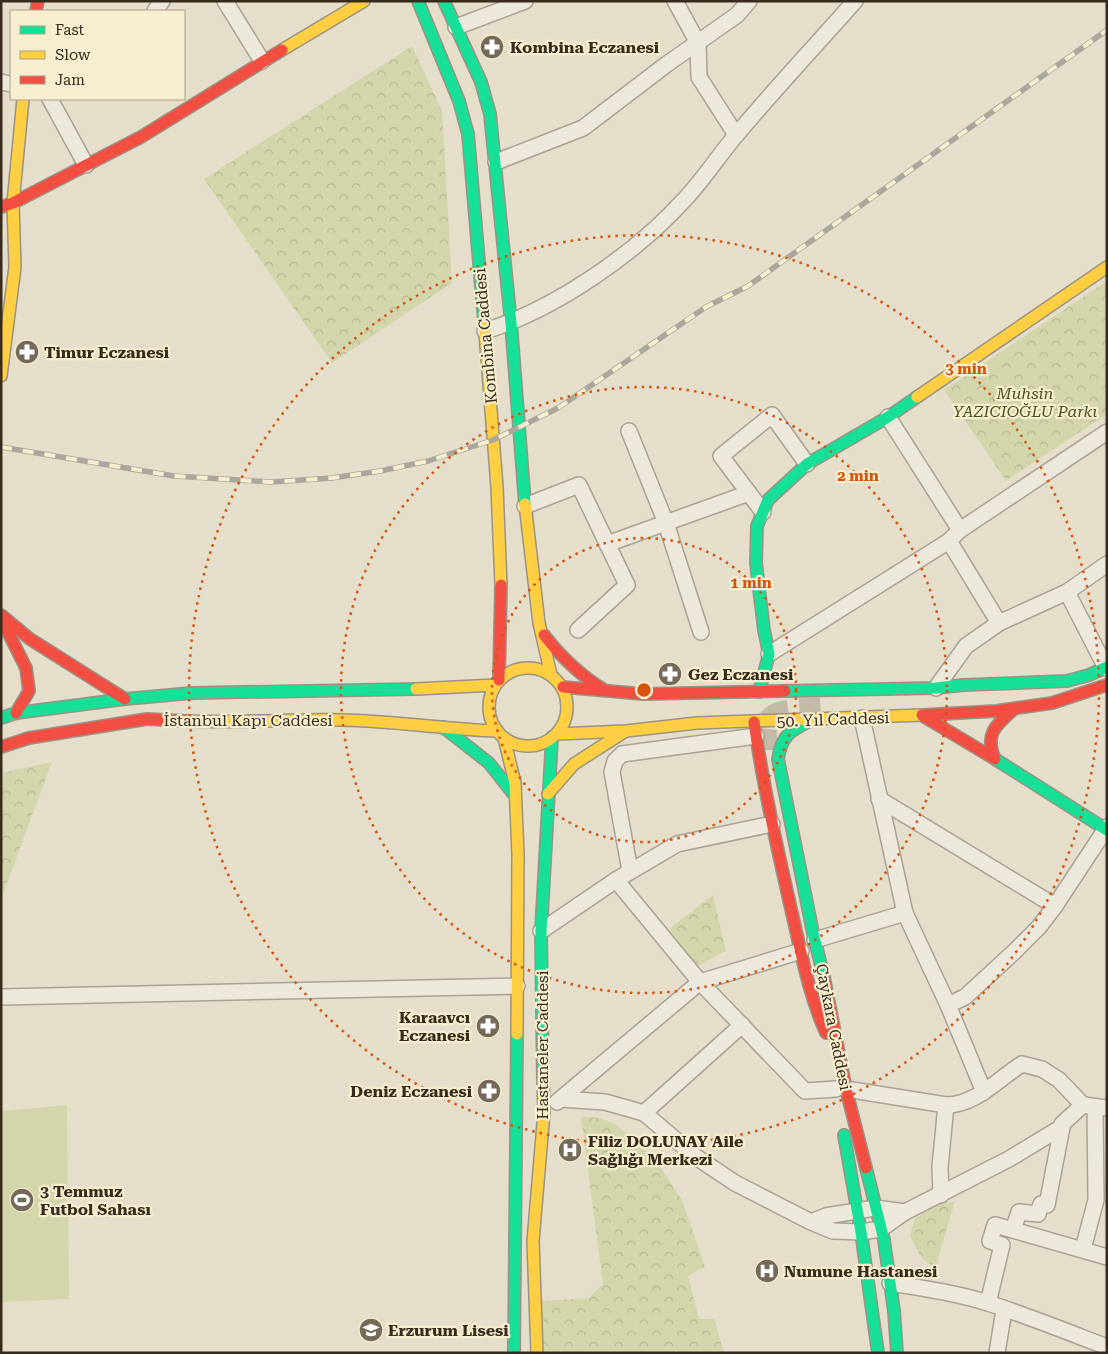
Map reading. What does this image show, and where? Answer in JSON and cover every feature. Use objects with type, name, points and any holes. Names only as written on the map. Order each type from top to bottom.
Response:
[{"type":"main road","points":[[1,206],[13,203],[141,137],[262,61],[364,1]]},
{"type":"main road","name":"Kombina Caddesi","points":[[418,1],[460,101],[468,134],[490,379],[502,564],[502,615],[497,682]]},
{"type":"main road","name":"Kombina Caddesi","points":[[444,1],[486,96],[490,114],[511,323],[525,506],[541,630],[551,675]]},
{"type":"main road","points":[[1,376],[15,267],[13,203],[23,100]]},
{"type":"main road","points":[[1,256],[15,267]]},
{"type":"main road","points":[[759,692],[769,654],[764,630],[756,563],[757,526],[768,500],[807,464],[888,417],[1107,267]]},
{"type":"main road","points":[[1,616],[30,639],[125,699]]},
{"type":"main road","points":[[1,616],[26,668],[29,691],[16,713]]},
{"type":"main road","points":[[541,630],[565,661],[590,682],[606,691]]},
{"type":"main road","points":[[525,667],[534,668],[551,675],[562,687],[568,706],[567,716],[554,736],[537,745],[525,746],[514,744],[500,735],[492,723],[488,704],[490,694],[497,682],[508,672],[525,667]]},
{"type":"main road","name":"50. Yıl Caddesi","points":[[562,687],[643,694],[936,688],[1067,681],[1090,675],[1106,668]]},
{"type":"main road","points":[[1010,695],[1037,691],[1067,681]]},
{"type":"main road","points":[[1,718],[16,713],[125,699],[192,693],[416,689],[497,682]]},
{"type":"main road","name":"50. Yıl Caddesi","points":[[554,736],[626,731],[697,723],[755,729],[814,719],[923,716],[1014,709],[1052,704],[1107,685]]},
{"type":"main road","points":[[823,708],[936,705],[964,702]]},
{"type":"main road","points":[[995,759],[990,749],[992,731],[1014,709]]},
{"type":"main road","points":[[923,716],[1106,828]]},
{"type":"main road","name":"İstanbul Kapı Caddesi","points":[[1,747],[29,738],[147,719],[402,722],[500,735]]},
{"type":"main road","name":"Çaykara Caddesi","points":[[814,719],[792,730],[784,737],[778,758],[815,940],[823,969],[841,1089],[839,1108]]},
{"type":"main road","points":[[444,727],[489,763],[516,796]]},
{"type":"main road","points":[[755,729],[772,824],[801,951],[818,1017],[827,1034]]},
{"type":"main road","points":[[548,794],[574,764],[626,731]]},
{"type":"main road","name":"Hastaneler Caddesi","points":[[500,735],[510,758],[516,796],[518,855],[514,1353]]},
{"type":"main road","name":"Hastaneler Caddesi","points":[[537,1353],[533,1241],[544,1112],[541,931],[548,794],[554,736]]},
{"type":"main road","name":"Çaykara Caddesi","points":[[767,750],[794,889],[827,1034],[884,1240],[897,1353]]},
{"type":"main road","points":[[842,1126],[857,1210],[878,1353]]},
{"type":"street","points":[[225,1],[262,61]]},
{"type":"street","points":[[456,27],[525,1]]},
{"type":"street","points":[[675,1],[698,43],[699,77],[736,135]]},
{"type":"street","points":[[496,162],[583,128],[737,15],[749,1]]},
{"type":"street","points":[[486,331],[511,323],[553,301],[617,262],[685,199],[736,135],[855,1]]},
{"type":"street","points":[[51,100],[86,165]]},
{"type":"street","points":[[763,512],[721,456],[772,415],[807,464]]},
{"type":"street","points":[[888,417],[960,530]]},
{"type":"street","points":[[629,431],[666,523],[701,632]]},
{"type":"street","points":[[769,654],[949,542],[960,530],[1107,432]]},
{"type":"street","points":[[525,506],[579,485],[627,585],[578,630]]},
{"type":"street","points":[[607,544],[749,493]]},
{"type":"street","points":[[949,542],[1000,623]]},
{"type":"street","points":[[936,688],[966,646],[1000,623],[1067,592],[1107,564]]},
{"type":"street","points":[[1067,592],[1106,668]]},
{"type":"street","points":[[862,718],[905,913],[948,1005],[984,1092]]},
{"type":"street","points":[[630,871],[612,772],[615,761],[622,754],[755,729]]},
{"type":"street","points":[[880,799],[1055,906]]},
{"type":"street","points":[[541,931],[630,871],[677,844],[772,824]]},
{"type":"street","points":[[948,1005],[964,997],[1015,951],[1039,926],[1055,906],[1106,828]]},
{"type":"street","points":[[616,880],[700,982],[805,1091],[841,1089],[946,1105],[957,1105],[984,1092],[1007,1073],[1022,1064],[1042,1069],[1095,1107],[1101,1190],[1096,1200],[1083,1249]]},
{"type":"street","points":[[815,940],[905,913]]},
{"type":"street","points":[[544,1112],[700,982],[801,951]]},
{"type":"street","points":[[1,997],[517,986]]},
{"type":"street","points":[[644,1113],[742,1025]]},
{"type":"street","points":[[561,1099],[605,1102],[644,1113],[696,1157],[727,1178],[811,1222],[833,1231],[860,1232],[880,1229],[905,1212],[941,1196],[1009,1159],[1062,1127]]},
{"type":"street","points":[[941,1196],[940,1167],[946,1105]]},
{"type":"street","points":[[1013,1230],[1019,1212],[1038,1214],[1041,1204],[1047,1205],[1062,1124],[1095,1107]]},
{"type":"street","points":[[811,1222],[826,1216],[875,1208],[905,1212]]},
{"type":"street","points":[[988,1303],[1002,1246],[990,1241],[995,1225],[1107,1257]]},
{"type":"street","points":[[890,1283],[933,1290],[988,1303],[1107,1347]]},
{"type":"street","points":[[998,1353],[1004,1310]]},
{"type":"green space","points":[[412,46],[442,111],[452,283],[332,363],[204,179]]},
{"type":"green space","name":"Muhsin YAZICIOĞLU Parkı","points":[[1107,281],[1107,414],[1006,481],[944,390]]},
{"type":"green space","points":[[52,762],[1,899],[1,773]]},
{"type":"green space","points":[[713,895],[726,951],[698,966],[669,929]]},
{"type":"green space","points":[[67,1105],[69,1299],[1,1302],[1,1111]]},
{"type":"green space","points":[[581,1117],[599,1118],[614,1123],[655,1159],[682,1200],[705,1267],[688,1276],[699,1319],[714,1319],[724,1353],[543,1353],[541,1301],[589,1298],[603,1284]]},
{"type":"green space","points":[[955,1201],[935,1269],[920,1256],[910,1236],[915,1218],[935,1205]]},
{"type":"tunnel","points":[[767,750],[767,725],[774,714],[787,710],[823,708]]},
{"type":"railway","points":[[1,447],[174,476],[271,482],[332,478],[380,471],[428,461],[493,440],[558,408],[706,307],[748,286],[1107,30]]},
{"type":"traffic: fast","points":[[418,1],[459,101],[468,134],[484,320]]},
{"type":"traffic: fast","points":[[444,1],[481,82],[490,114],[511,323],[525,504]]},
{"type":"traffic: fast","points":[[759,692],[769,654],[764,630],[756,563],[757,526],[768,500],[807,464],[888,417],[917,397]]},
{"type":"traffic: fast","points":[[785,691],[936,688],[963,685],[1067,681],[1089,675],[1107,667]]},
{"type":"traffic: fast","points":[[1,718],[16,713],[125,699],[192,693],[416,689]]},
{"type":"traffic: fast","points":[[814,719],[789,733],[782,743],[778,759],[813,933],[824,977]]},
{"type":"traffic: fast","points":[[443,727],[489,763],[515,796]]},
{"type":"traffic: fast","points":[[543,1078],[541,931],[552,737]]},
{"type":"traffic: fast","points":[[995,759],[1107,830]]},
{"type":"traffic: fast","points":[[514,1353],[517,1034]]},
{"type":"traffic: fast","points":[[844,1135],[861,1232],[878,1353]]},
{"type":"traffic: fast","points":[[866,1168],[884,1240],[894,1311],[897,1353]]},
{"type":"traffic: slow","points":[[282,50],[364,1]]},
{"type":"traffic: slow","points":[[1,376],[15,267],[13,203],[23,100]]},
{"type":"traffic: slow","points":[[917,397],[1107,267]]},
{"type":"traffic: slow","points":[[484,320],[497,487],[501,585]]},
{"type":"traffic: slow","points":[[525,504],[539,623],[551,675]]},
{"type":"traffic: slow","points":[[520,668],[536,668],[550,674],[561,685],[567,699],[567,707],[567,715],[561,729],[550,740],[536,746],[520,746],[506,740],[495,729],[489,715],[489,699],[495,685],[506,674],[520,668]]},
{"type":"traffic: slow","points":[[416,689],[495,685]]},
{"type":"traffic: slow","points":[[557,734],[626,731],[697,723],[922,715]]},
{"type":"traffic: slow","points":[[186,721],[342,720],[497,731]]},
{"type":"traffic: slow","points":[[548,794],[574,764],[624,732]]},
{"type":"traffic: slow","points":[[504,738],[515,783],[518,855],[517,1034]]},
{"type":"traffic: slow","points":[[537,1353],[533,1241],[544,1112],[543,1078]]},
{"type":"traffic: jam","points":[[36,10],[38,1]]},
{"type":"traffic: jam","points":[[1,207],[13,203],[141,137],[282,50]]},
{"type":"traffic: jam","points":[[499,680],[501,585]]},
{"type":"traffic: jam","points":[[1,615],[30,639],[125,699]]},
{"type":"traffic: jam","points":[[2,620],[26,668],[29,691],[16,713]]},
{"type":"traffic: jam","points":[[544,635],[571,665],[604,690]]},
{"type":"traffic: jam","points":[[922,715],[996,711],[1052,703],[1107,685]]},
{"type":"traffic: jam","points":[[563,687],[643,694],[785,691]]},
{"type":"traffic: jam","points":[[923,716],[995,759],[991,736],[997,725],[1014,709]]},
{"type":"traffic: jam","points":[[1,747],[29,738],[147,719],[186,721]]},
{"type":"traffic: jam","points":[[754,722],[771,816],[802,956],[814,1003],[826,1033]]},
{"type":"traffic: jam","points":[[824,977],[846,1089],[866,1168]]},
{"type":"place","name":"Kombina Eczanesi","points":[[492,47]]},
{"type":"place","name":"Timur Eczanesi","points":[[27,352]]},
{"type":"place","name":"Gez Eczanesi","points":[[670,674]]},
{"type":"place","name":"Karaavcı Eczanesi","points":[[488,1026]]},
{"type":"place","name":"Deniz Eczanesi","points":[[489,1091]]},
{"type":"place","name":"Filiz DOLUNAY Aile Sağlığı Merkezi","points":[[570,1150]]},
{"type":"place","name":"3 Temmuz Futbol Sahası","points":[[22,1200]]},
{"type":"place","name":"Numune Hastanesi","points":[[767,1271]]},
{"type":"place","name":"Erzurum Lisesi","points":[[371,1330]]}]
